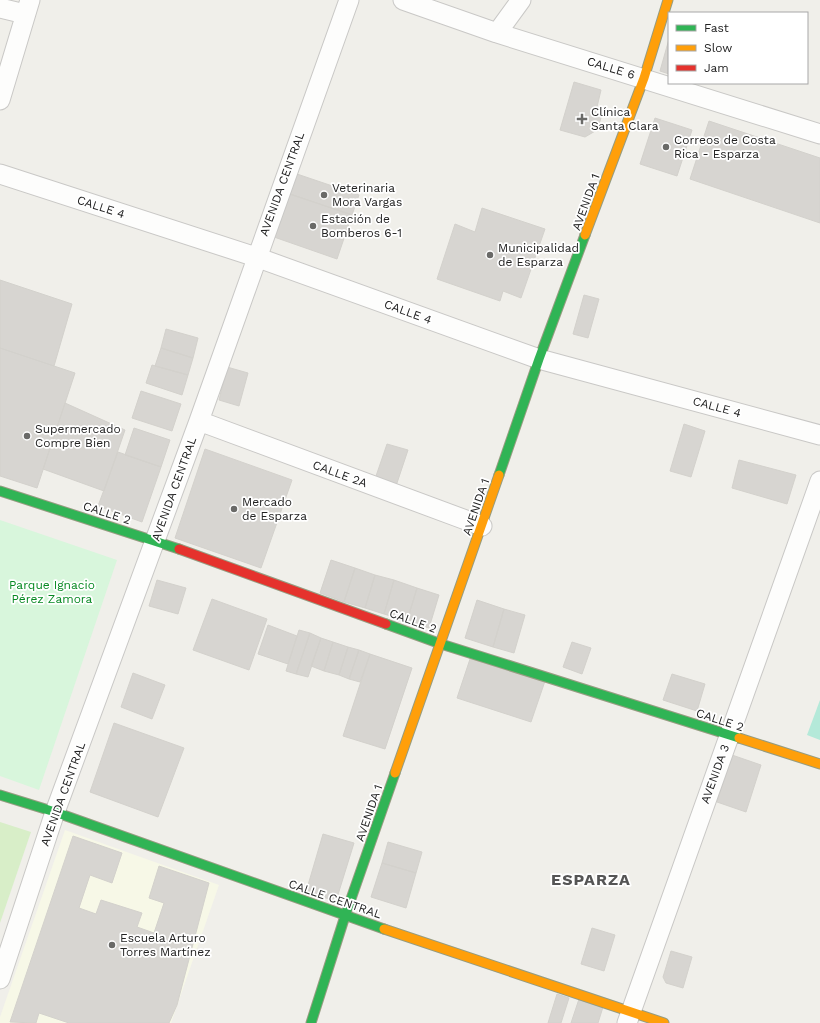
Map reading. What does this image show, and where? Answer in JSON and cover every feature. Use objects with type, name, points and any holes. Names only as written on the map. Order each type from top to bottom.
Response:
[{"type":"street","name":"AVENIDA CENTRAL","points":[[0,979],[55,812],[199,421],[256,257],[349,0]]},
{"type":"street","name":"CALLE 6","points":[[403,0],[497,33],[820,134]]},
{"type":"street","points":[[497,33],[521,0]]},
{"type":"street","name":"AVENIDA 1","points":[[311,1023],[346,916],[539,359],[644,78],[668,0]]},
{"type":"street","points":[[0,8],[28,7],[0,100]]},
{"type":"street","name":"CALLE 4","points":[[0,174],[256,257],[539,359],[820,435]]},
{"type":"street","name":"CALLE 2A","points":[[199,421],[482,526]]},
{"type":"street","name":"AVENIDA 3","points":[[628,1017],[820,481]]},
{"type":"street","name":"CALLE 2","points":[[0,490],[155,542],[441,644],[820,764]]},
{"type":"street","name":"CALLE CENTRAL","points":[[0,794],[55,812],[628,1017],[664,1023]]},
{"type":"shaded area","name":"Escuela Arturo Torres Martínez","points":[[65,830],[219,885],[171,1023],[0,1023],[0,1017]]},
{"type":"green space","name":"Parque Ignacio Pérez Zamora","points":[[0,520],[117,560],[39,790],[0,776]]},
{"type":"green space","points":[[820,700],[820,740],[807,735]]},
{"type":"green space","points":[[0,822],[31,832],[0,923]]},
{"type":"building","points":[[668,43],[668,74],[660,71]]},
{"type":"building","name":"Clínica Santa Clara","points":[[574,82],[601,90],[597,107],[604,109],[597,130],[585,137],[560,130]]},
{"type":"building","name":"Correos de Costa Rica - Esparza","points":[[655,118],[692,130],[677,176],[640,164]]},
{"type":"building","points":[[709,121],[820,158],[820,223],[690,179]]},
{"type":"building","name":"Veterinaria Mora Vargas","points":[[297,174],[359,195],[352,215],[290,194]]},
{"type":"building","name":"Estación de Bomberos 6-1","points":[[290,194],[352,215],[337,259],[274,237]]},
{"type":"building","name":"Municipalidad de Esparza","points":[[482,208],[545,229],[521,298],[503,291],[500,301],[437,279],[455,224],[475,232]]},
{"type":"building","points":[[0,280],[72,304],[54,366],[0,348]]},
{"type":"building","points":[[584,295],[599,299],[588,338],[573,334]]},
{"type":"building","points":[[166,329],[198,338],[193,358],[161,348]]},
{"type":"building","name":"Supermercado Compre Bien","points":[[0,348],[75,373],[37,488],[0,476]]},
{"type":"building","points":[[161,348],[193,358],[188,375],[155,366]]},
{"type":"building","points":[[152,365],[188,375],[182,395],[146,383]]},
{"type":"building","points":[[227,367],[248,373],[239,406],[219,400]]},
{"type":"building","points":[[141,391],[181,404],[172,431],[132,418]]},
{"type":"building","points":[[65,403],[125,430],[104,491],[43,469]]},
{"type":"building","points":[[684,424],[705,431],[691,477],[670,471]]},
{"type":"building","points":[[134,428],[170,440],[161,467],[125,455]]},
{"type":"building","points":[[387,444],[408,450],[396,486],[375,479]]},
{"type":"building","name":"Mercado de Esparza","points":[[205,449],[292,480],[261,568],[175,538]]},
{"type":"building","points":[[118,452],[161,467],[142,522],[98,506]]},
{"type":"building","points":[[739,460],[796,475],[787,504],[732,488]]},
{"type":"building","points":[[331,560],[355,568],[344,602],[320,593]]},
{"type":"building","points":[[355,568],[375,575],[365,608],[344,602]]},
{"type":"building","points":[[375,575],[394,580],[384,614],[365,608]]},
{"type":"building","points":[[157,580],[186,588],[178,614],[149,606]]},
{"type":"building","points":[[394,580],[417,588],[407,621],[384,614]]},
{"type":"building","points":[[417,588],[439,595],[429,628],[407,621]]},
{"type":"building","points":[[212,599],[267,619],[249,670],[193,650]]},
{"type":"building","points":[[477,600],[504,609],[493,647],[465,638]]},
{"type":"building","points":[[504,609],[525,615],[514,653],[493,647]]},
{"type":"building","points":[[268,625],[297,636],[288,664],[258,654]]},
{"type":"building","points":[[299,630],[310,633],[296,674],[286,671]]},
{"type":"building","points":[[310,633],[321,638],[308,677],[296,674]]},
{"type":"building","points":[[321,638],[333,642],[324,671],[311,666]]},
{"type":"building","points":[[333,642],[348,647],[339,675],[324,671]]},
{"type":"building","points":[[572,642],[591,648],[582,674],[563,667]]},
{"type":"building","points":[[348,647],[359,650],[349,679],[339,675]]},
{"type":"building","points":[[359,650],[370,654],[360,682],[349,679]]},
{"type":"building","points":[[370,654],[412,668],[385,749],[343,736]]},
{"type":"building","points":[[471,656],[545,681],[531,722],[457,698]]},
{"type":"building","points":[[133,673],[165,685],[152,719],[121,707]]},
{"type":"building","points":[[672,674],[705,684],[697,711],[663,700]]},
{"type":"building","points":[[114,723],[184,748],[158,817],[90,792]]},
{"type":"building","points":[[732,755],[761,765],[746,812],[717,802]]},
{"type":"building","points":[[323,834],[354,843],[336,901],[306,892]]},
{"type":"building","name":"Escuela Arturo Torres Martínez","points":[[73,836],[122,853],[112,883],[90,875],[79,908],[96,914],[101,900],[142,913],[137,927],[154,933],[164,903],[149,898],[159,866],[209,883],[177,1005],[169,1023],[69,1023],[39,1013],[36,1023],[10,1022]]},
{"type":"building","points":[[388,842],[422,852],[416,873],[382,863]]},
{"type":"building","points":[[382,863],[416,873],[406,908],[371,897]]},
{"type":"building","points":[[592,928],[615,935],[604,971],[581,964]]},
{"type":"building","points":[[671,951],[692,957],[683,988],[666,983],[663,977]]},
{"type":"building","points":[[557,994],[569,998],[561,1023],[548,1023]]},
{"type":"building","points":[[579,999],[603,1007],[598,1023],[571,1023]]},
{"type":"traffic: fast","points":[[499,475],[539,359],[585,235]]},
{"type":"traffic: fast","points":[[0,491],[179,549]]},
{"type":"traffic: fast","points":[[386,624],[441,644],[739,738]]},
{"type":"traffic: fast","points":[[311,1023],[345,916],[395,773]]},
{"type":"traffic: fast","points":[[0,795],[55,812],[384,929]]},
{"type":"traffic: slow","points":[[585,235],[644,78],[668,0]]},
{"type":"traffic: slow","points":[[395,773],[499,475]]},
{"type":"traffic: slow","points":[[739,738],[820,764]]},
{"type":"traffic: slow","points":[[384,929],[664,1023]]},
{"type":"traffic: jam","points":[[179,549],[386,624]]},
{"type":"place","name":"Clínica Santa Clara","points":[[582,119]]},
{"type":"place","name":"Correos de Costa Rica - Esparza","points":[[666,147]]},
{"type":"place","name":"Veterinaria Mora Vargas","points":[[324,195]]},
{"type":"place","name":"Estación de Bomberos 6-1","points":[[313,226]]},
{"type":"place","name":"Municipalidad de Esparza","points":[[490,255]]},
{"type":"place","name":"Supermercado Compre Bien","points":[[27,436]]},
{"type":"place","name":"Mercado de Esparza","points":[[234,509]]},
{"type":"place","name":"Escuela Arturo Torres Martínez","points":[[112,945]]},
{"type":"district","name":"ESPARZA","points":[[591,879]]}]
